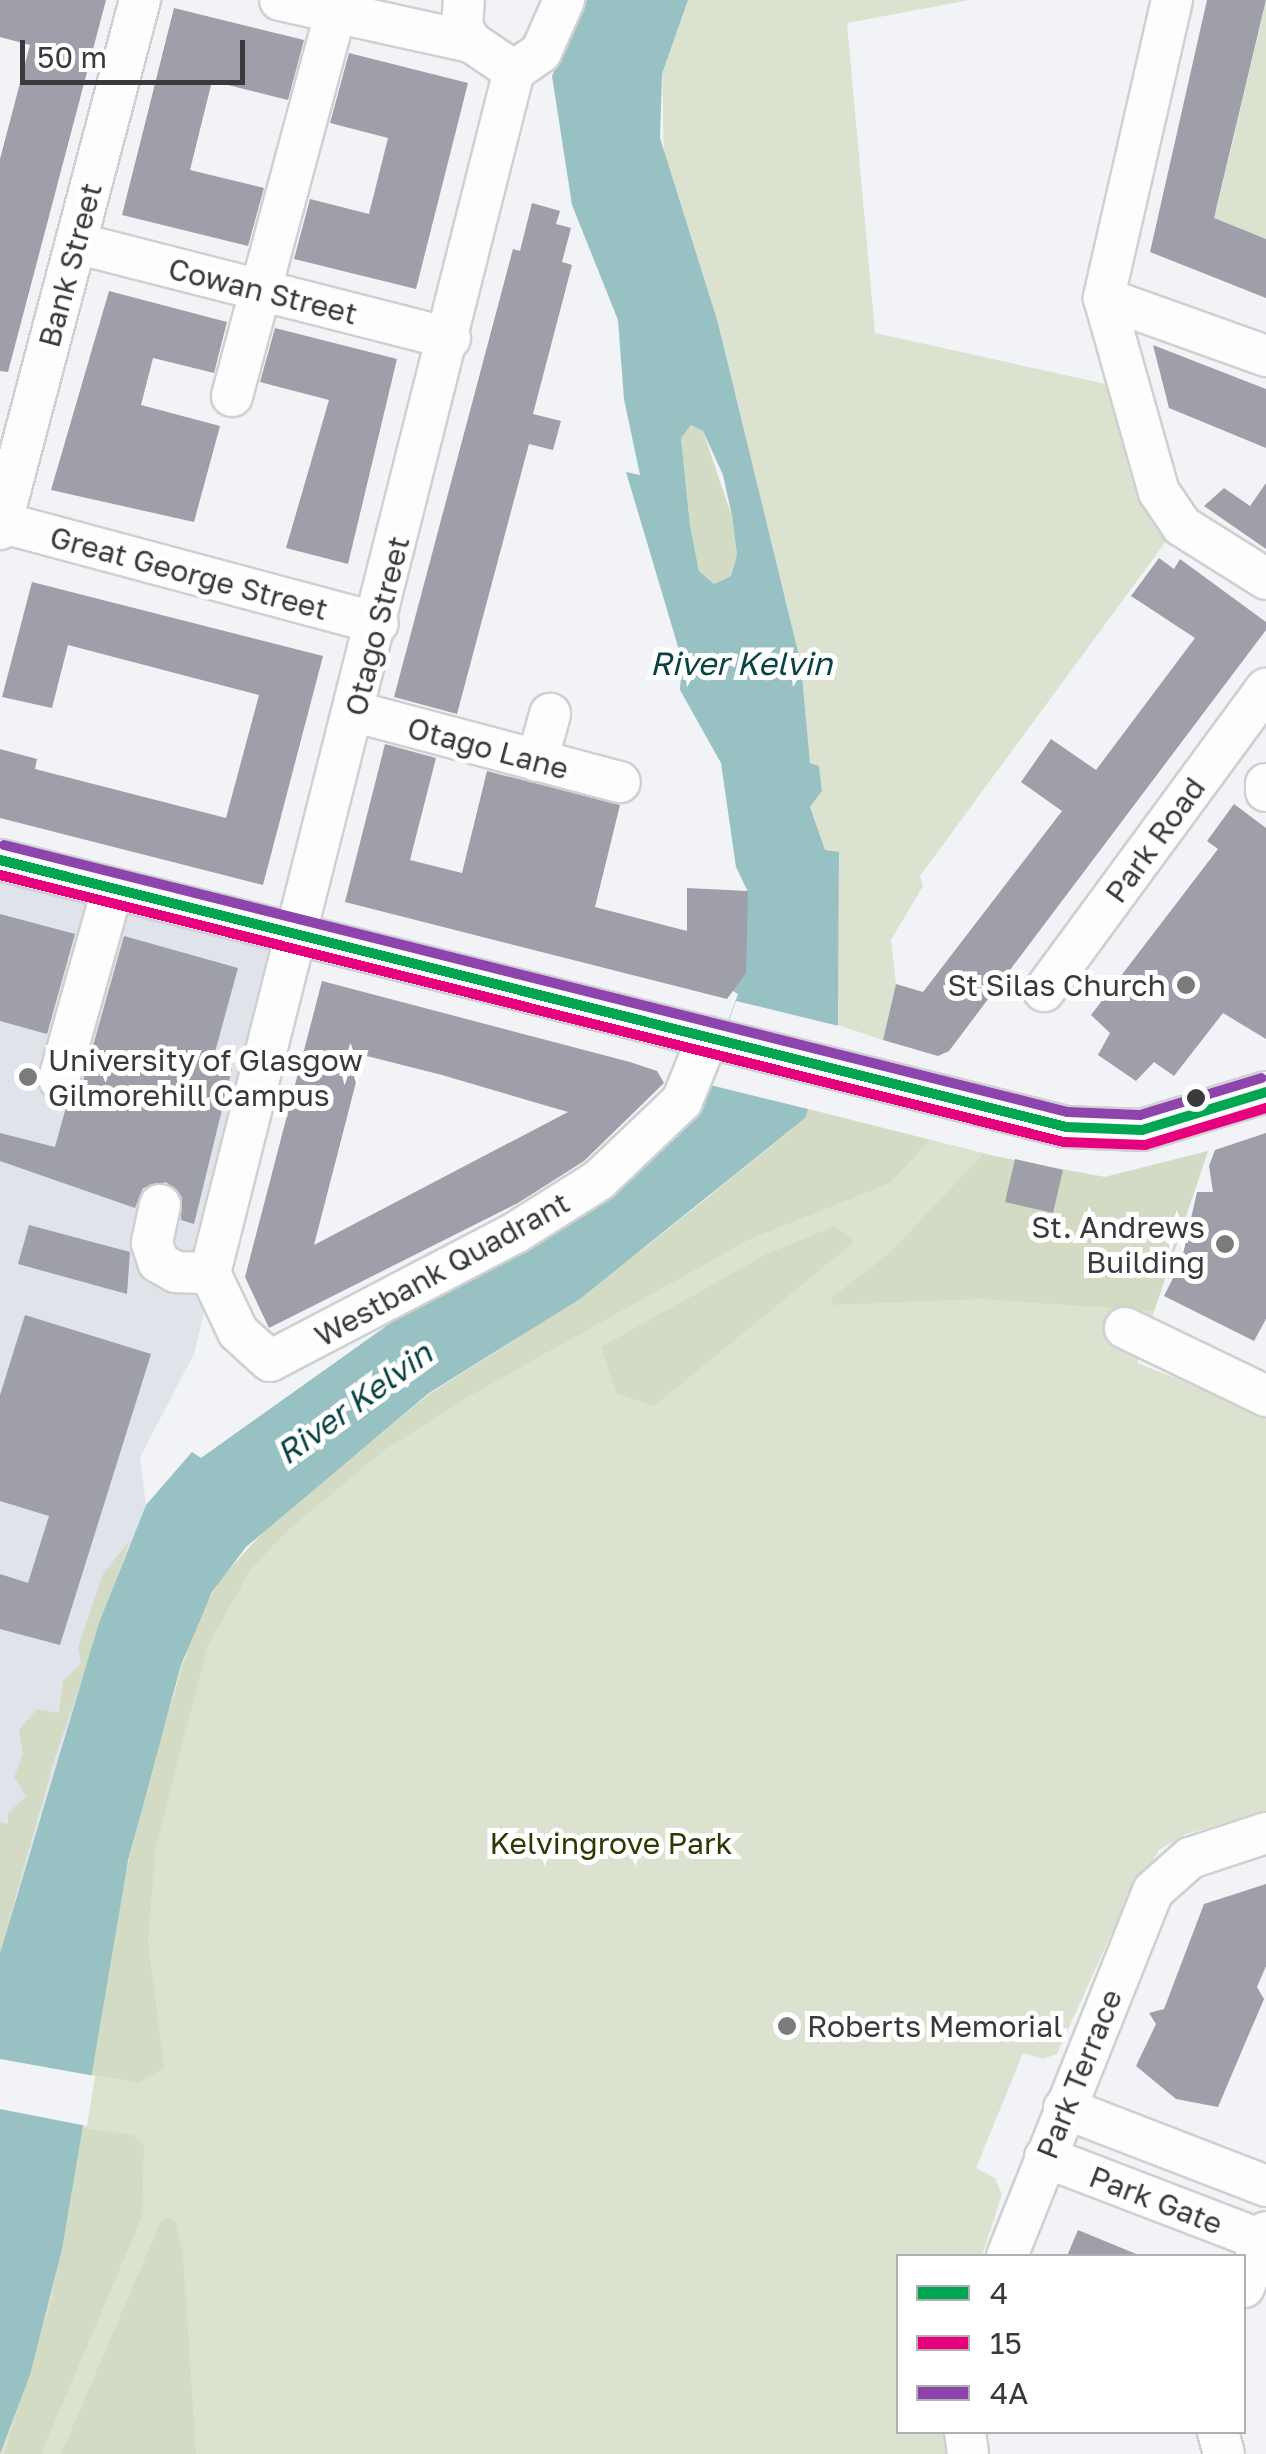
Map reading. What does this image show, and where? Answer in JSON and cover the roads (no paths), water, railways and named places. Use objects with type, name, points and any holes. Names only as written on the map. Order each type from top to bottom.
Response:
[{"type":"street","name":"Bank Street","points":[[0,524],[140,0]]},
{"type":"street","points":[[464,0],[462,27],[471,42]]},
{"type":"street","points":[[232,396],[260,291],[306,5],[471,42],[514,71],[541,52],[564,0]]},
{"type":"street","points":[[1172,0],[1104,298],[1159,492],[1182,526],[1266,578]]},
{"type":"street","name":"Otago Street","points":[[210,1273],[356,712],[514,71]]},
{"type":"street","name":"Cowan Street","points":[[76,243],[450,338]]},
{"type":"street","points":[[1104,298],[1266,356]]},
{"type":"street","name":"Great George Street","points":[[0,524],[378,623]]},
{"type":"street","name":"Park Road","points":[[1044,992],[1266,689]]},
{"type":"street","name":"Otago Lane","points":[[356,712],[620,782]]},
{"type":"street","points":[[538,761],[550,714]]},
{"type":"street","points":[[0,860],[872,1078],[1108,1132],[1160,1126],[1266,1092]]},
{"type":"street","points":[[59,1079],[112,890]]},
{"type":"street","name":"Westbank Quadrant","points":[[210,1273],[238,1332],[270,1361],[389,1303],[588,1188],[682,1101],[714,1038]]},
{"type":"street","points":[[160,1205],[152,1243],[158,1262],[176,1272],[210,1273]]},
{"type":"street","points":[[1125,1328],[1266,1396]]},
{"type":"street","name":"Park Terrace","points":[[1007,2254],[1153,1891],[1190,1858],[1266,1833]]},
{"type":"street","name":"Park Gate","points":[[1064,2108],[1266,2186]]},
{"type":"street","name":"Park Gate","points":[[1045,2157],[1265,2238]]},
{"type":"street","points":[[1246,2282],[1265,2238]]},
{"type":"water","name":"River Kelvin","points":[[587,0],[688,0],[662,74],[660,138],[718,323],[801,664],[810,763],[819,766],[822,791],[810,807],[825,850],[839,852],[838,1025],[805,1118],[580,1299],[429,1393],[246,1547],[212,1592],[181,1665],[128,1861],[62,2249],[30,2375],[0,2454],[0,1953],[99,1623],[146,1505],[192,1452],[201,1458],[399,1317],[545,1229],[721,1040],[738,994],[733,991],[748,892],[736,867],[721,763],[680,690],[682,660],[626,472],[640,475],[624,399],[618,320],[572,205],[552,76]],"holes":[[[691,425],[703,431],[723,475],[737,555],[731,576],[714,584],[699,571],[681,438]]]},
{"type":"place","name":"St Silas Church","points":[[1186,985]]},
{"type":"place","name":"University of Glasgow Gilmorehill Campus","points":[[28,1077]]},
{"type":"place","name":"St. Andrews Building","points":[[1225,1244]]},
{"type":"place","name":"Roberts Memorial","points":[[787,2026]]},
{"type":"park label","name":"Kelvingrove Park","points":[[611,1843]]}]
